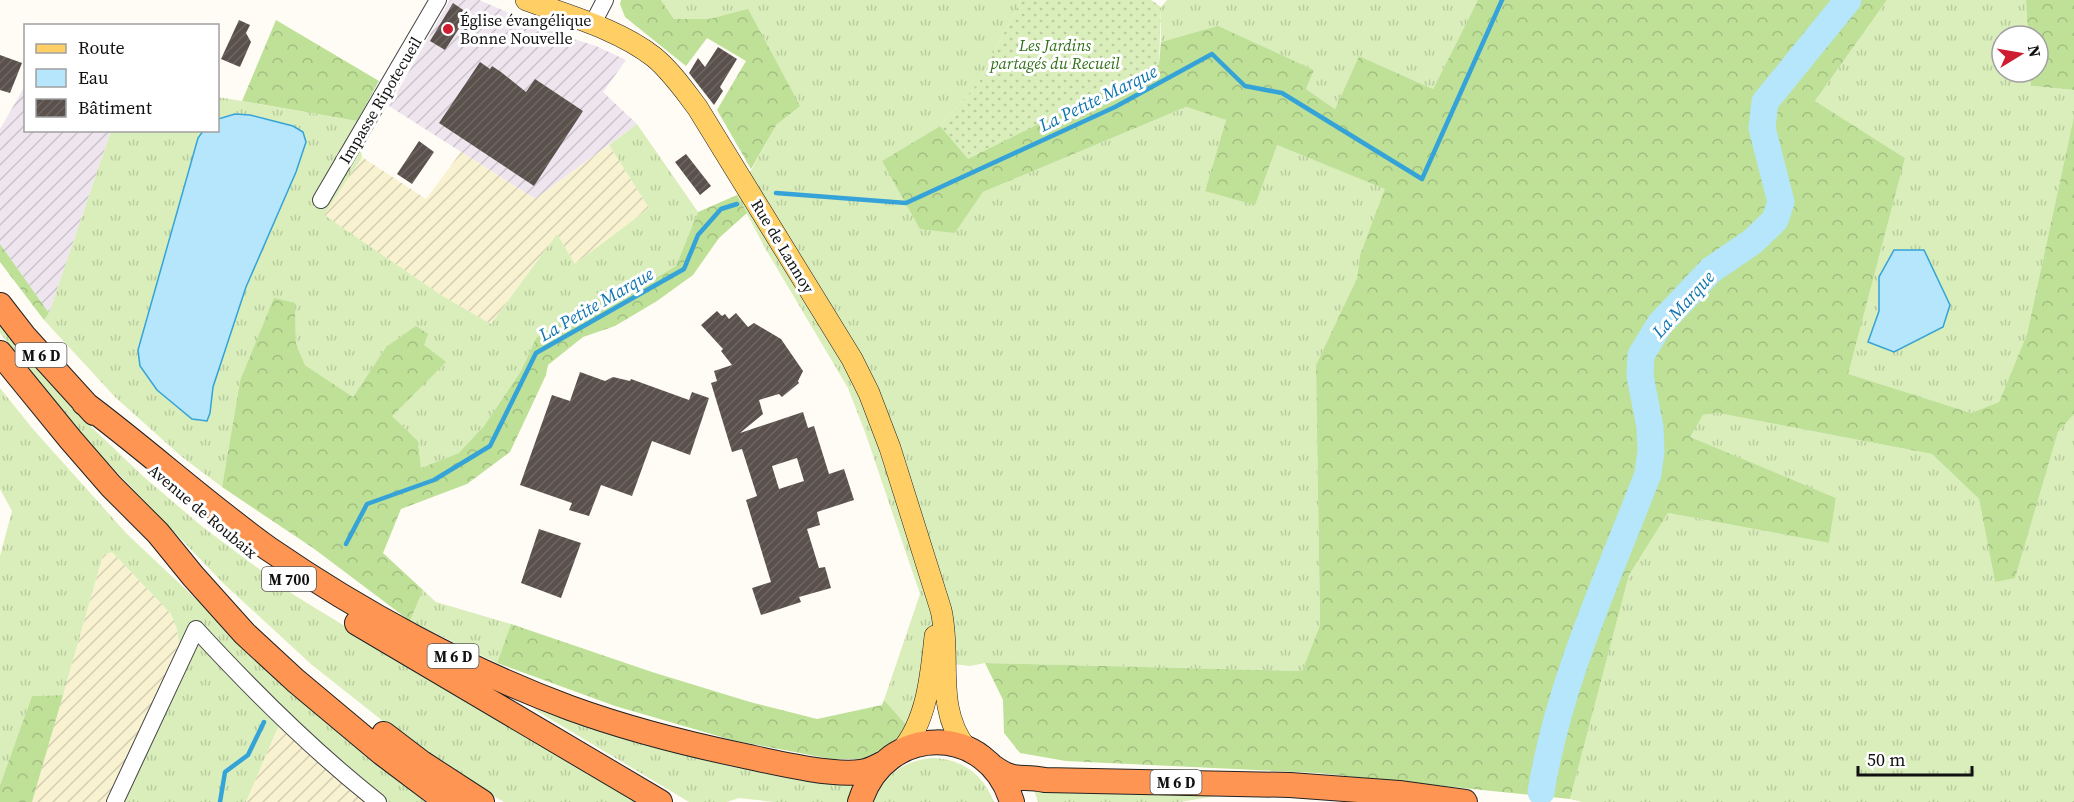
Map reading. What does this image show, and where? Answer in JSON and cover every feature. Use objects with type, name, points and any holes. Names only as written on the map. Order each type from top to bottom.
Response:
[{"type":"highway","name":"Avenue de Roubaix","points":[[0,305],[30,343],[108,428],[169,485],[260,559],[355,622],[660,802]]},
{"type":"highway","name":"M 6 D","points":[[0,353],[70,440],[111,486],[250,623],[300,667],[396,744],[482,802]]},
{"type":"highway","name":"M 6 D","points":[[84,403],[134,440],[235,524],[285,559],[386,621],[485,672],[585,713],[625,726],[778,763],[848,772],[864,771],[892,757]]},
{"type":"highway","points":[[158,533],[221,608],[266,653],[382,753],[447,802]]},
{"type":"highway","points":[[860,802],[868,781],[892,757],[911,746],[933,742],[944,742],[966,748],[985,759],[1005,784],[1012,802]]},
{"type":"highway","name":"M 6 D","points":[[993,767],[1011,778],[1290,785],[1399,793],[1465,802]]},
{"type":"main road","name":"Rue de Lannoy","points":[[526,0],[592,25],[642,48],[669,71],[697,107],[852,359],[874,404],[890,448],[941,610],[949,717],[958,738],[966,748]]},
{"type":"main road","name":"Rue de Lannoy","points":[[892,757],[910,740],[920,720],[935,636],[934,597],[931,582]]},
{"type":"street","name":"Impasse Ripotecueil","points":[[321,200],[438,0]]},
{"type":"street","points":[[592,25],[605,0]]},
{"type":"street","points":[[116,802],[196,629],[270,707],[378,802]]},
{"type":"shaded area","points":[[450,0],[479,0],[626,60],[603,92],[637,124],[535,199],[389,106]]},
{"type":"shaded area","points":[[24,88],[24,132],[111,132],[49,313],[0,244],[0,129]]},
{"type":"shaded area","points":[[609,145],[649,208],[575,264],[557,234],[491,324],[441,295],[323,215],[362,157],[426,199],[461,152],[535,199]]},
{"type":"shaded area","points":[[112,552],[171,614],[179,643],[111,802],[32,802],[103,555]]},
{"type":"shaded area","points":[[278,727],[367,802],[246,802]]},
{"type":"green space","points":[[621,0],[661,0],[674,19],[709,19],[748,9],[800,106],[777,124],[751,169],[717,110],[746,61],[707,38],[686,66],[625,17],[620,4]]},
{"type":"green space","points":[[661,0],[1021,0],[979,82],[940,126],[882,161],[899,189],[955,233],[983,192],[1186,107],[1226,120],[1205,191],[1277,145],[1386,189],[1360,255],[1357,278],[1316,365],[1320,625],[1302,671],[985,663],[970,666],[925,661],[910,729],[884,700],[920,594],[848,388],[765,248],[737,195],[777,124],[748,10],[709,19],[674,19]]},
{"type":"green space","name":"Les Jardins partagés du Recueil","points":[[1021,0],[1151,0],[1161,7],[1159,64],[968,159],[940,126],[979,82]]},
{"type":"green space","points":[[1167,0],[1478,0],[1433,89],[1359,56],[1335,109],[1306,89],[1314,70],[1218,27],[1161,42],[1161,7]]},
{"type":"green space","points":[[1478,0],[1887,0],[1815,101],[1905,158],[1848,374],[1971,413],[1999,402],[2027,334],[2074,116],[2074,414],[2058,432],[2015,578],[1995,582],[1979,499],[1932,454],[1718,413],[1703,415],[1690,437],[1836,498],[1829,543],[1668,513],[1629,575],[1570,799],[1317,773],[1066,761],[1020,753],[1004,733],[1003,700],[985,663],[1302,671],[1320,625],[1316,365],[1357,278],[1360,255],[1385,189],[1277,145],[1255,205],[1205,191],[1226,120],[1186,107],[983,192],[955,233],[920,229],[882,161],[940,126],[969,158],[1159,64],[1161,42],[1218,26],[1314,70],[1306,89],[1335,109],[1359,56],[1433,89]]},
{"type":"green space","points":[[1887,0],[2026,0],[2027,24],[1990,24],[1990,84],[2032,84],[2032,86],[2074,90],[2074,116],[2027,334],[1999,402],[1971,413],[1847,375],[1905,158],[1815,101]]},
{"type":"green space","points":[[2026,0],[2074,0],[2074,90],[2031,86],[2031,84],[2050,84],[2050,24],[2027,24]]},
{"type":"green space","points":[[276,20],[379,81],[357,121],[242,101]]},
{"type":"green space","points":[[219,97],[357,121],[362,157],[324,215],[441,295],[491,324],[557,234],[575,264],[649,208],[609,145],[637,124],[698,212],[676,266],[625,296],[536,338],[521,371],[484,426],[460,453],[421,468],[418,441],[392,416],[386,347],[353,397],[305,365],[296,344],[295,303],[240,381],[222,487],[182,457],[115,397],[44,320],[49,313],[111,132],[219,132]]},
{"type":"green space","points":[[737,195],[747,213],[719,238],[693,275],[657,301],[615,326],[583,337],[548,365],[546,375],[510,452],[467,484],[401,509],[383,553],[423,590],[410,621],[313,548],[222,487],[240,381],[274,298],[295,303],[296,344],[305,365],[353,397],[386,347],[416,326],[428,334],[424,345],[446,362],[392,416],[418,441],[421,468],[459,453],[484,426],[521,371],[536,338],[607,293],[625,296],[676,266],[698,212]]},
{"type":"green space","points":[[0,244],[49,313],[44,320],[0,262]]},
{"type":"green space","points":[[0,322],[81,417],[145,478],[204,528],[294,595],[639,802],[504,802],[452,772],[393,729],[312,665],[224,584],[69,422],[0,333]]},
{"type":"green space","points":[[0,388],[32,428],[127,534],[300,697],[425,802],[367,802],[278,727],[246,802],[111,802],[179,643],[171,614],[112,552],[103,555],[63,695],[32,696],[0,785],[0,556],[12,511],[0,489]]},
{"type":"green space","points":[[1718,413],[1932,454],[1979,499],[1995,582],[2015,577],[2058,432],[2074,414],[2074,802],[1582,802],[1570,799],[1629,575],[1668,513],[1829,543],[1836,498],[1689,437],[1703,415]]},
{"type":"green space","points":[[423,590],[436,602],[511,624],[497,663],[410,621]]},
{"type":"green space","points":[[511,624],[652,672],[750,702],[817,719],[882,705],[884,700],[910,729],[869,759],[831,759],[732,740],[615,706],[497,663]]},
{"type":"green space","points":[[63,695],[32,802],[0,802],[0,785],[32,696]]},
{"type":"green space","points":[[532,708],[637,743],[732,767],[855,785],[850,802],[774,802],[739,798],[727,802],[689,802]]},
{"type":"green space","points":[[933,758],[953,761],[970,770],[984,783],[994,802],[874,802],[883,784],[896,771],[913,762]]},
{"type":"green space","points":[[1033,787],[1229,794],[1180,802],[1038,802]]},
{"type":"water","points":[[235,114],[250,115],[293,126],[303,132],[306,142],[296,172],[246,287],[213,387],[207,421],[192,419],[157,390],[140,366],[138,350],[198,138],[202,132],[219,132],[219,119]]},
{"type":"water","points":[[1894,250],[1924,250],[1950,305],[1943,327],[1894,352],[1868,342],[1879,311],[1879,277]]},
{"type":"building","name":"Église évangélique Bonne Nouvelle","points":[[453,3],[475,18],[467,31],[460,27],[445,50],[430,41]]},
{"type":"building","points":[[239,20],[250,25],[246,33],[251,42],[240,67],[221,59]]},
{"type":"building","points":[[718,47],[737,59],[720,87],[723,91],[714,105],[689,73],[698,58],[705,67]]},
{"type":"building","points":[[0,55],[22,63],[10,93],[0,90]]},
{"type":"building","points":[[480,62],[490,69],[492,66],[526,92],[535,79],[583,111],[534,186],[439,123]]},
{"type":"building","points":[[419,141],[434,152],[412,184],[397,174]]},
{"type":"building","points":[[686,154],[711,186],[700,195],[675,162]]},
{"type":"building","points":[[717,311],[722,316],[725,314],[729,319],[736,313],[748,327],[754,323],[781,339],[803,371],[799,383],[782,397],[779,394],[759,400],[763,414],[740,433],[803,412],[808,428],[814,426],[829,474],[844,469],[854,500],[817,512],[820,525],[807,529],[819,568],[825,567],[831,588],[799,597],[801,602],[761,615],[752,588],[771,582],[746,500],[757,496],[742,449],[732,452],[711,383],[717,381],[714,371],[732,365],[721,351],[723,349],[701,325]],"holes":[[[797,458],[804,481],[779,489],[772,466]]]},
{"type":"building","points":[[580,372],[605,381],[613,377],[630,381],[631,379],[689,400],[692,392],[709,398],[690,455],[652,441],[632,496],[601,485],[589,516],[569,510],[572,503],[520,485],[552,395],[570,401]]},
{"type":"building","points":[[539,529],[581,543],[561,598],[521,583]]},
{"type":"waterway","name":"La Petite Marque","points":[[776,193],[906,203],[1115,107],[1212,54],[1245,86],[1282,93],[1422,179],[1502,0]]},
{"type":"waterway","name":"La Marque","points":[[1541,792],[1549,751],[1572,670],[1648,474],[1651,451],[1650,427],[1640,376],[1641,355],[1660,324],[1711,270],[1752,242],[1775,220],[1781,202],[1762,128],[1765,102],[1848,0]]},
{"type":"waterway","name":"La Petite Marque","points":[[346,544],[367,504],[434,480],[490,446],[536,353],[684,269],[698,235],[721,209],[737,204]]},
{"type":"waterway","name":"La Petite Marque","points":[[220,802],[225,772],[248,755],[264,722]]},
{"type":"place","name":"Église évangélique Bonne Nouvelle","points":[[448,29]]}]
